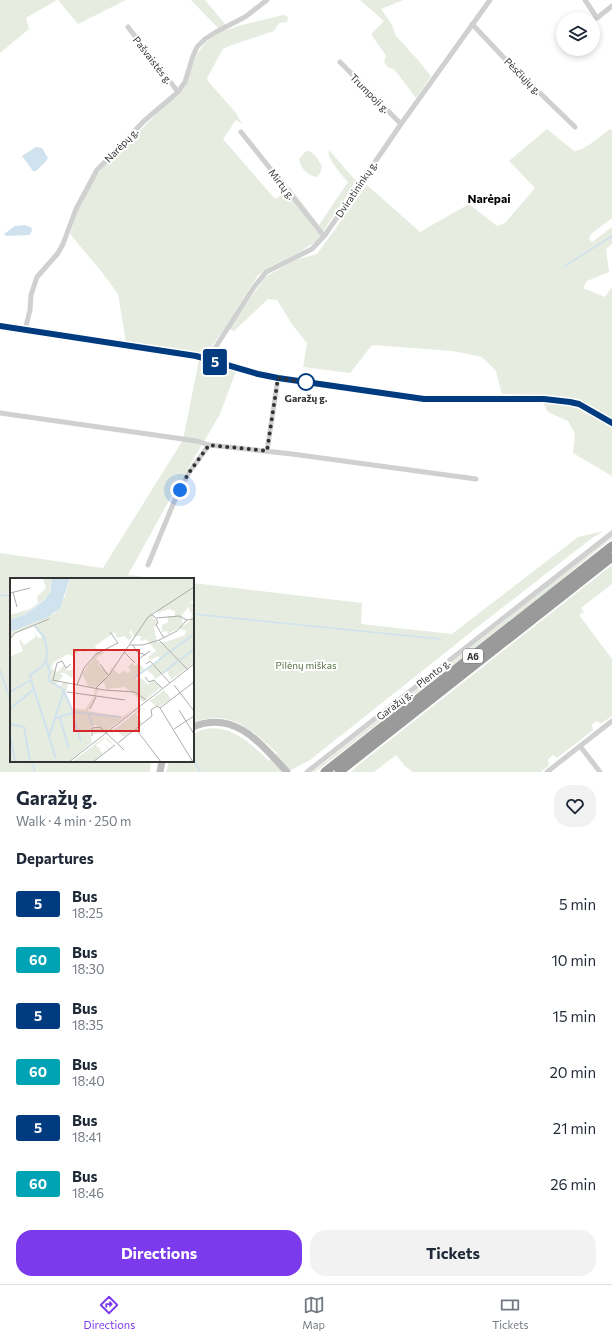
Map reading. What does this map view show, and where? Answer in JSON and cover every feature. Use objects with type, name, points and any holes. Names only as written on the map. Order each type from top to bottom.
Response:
[{"type":"highway","name":"Plento g.","points":[[325,772],[612,546]]},
{"type":"highway","name":"Plento g.","points":[[343,770],[612,557]]},
{"type":"main road","points":[[194,727],[213,722],[231,725],[248,733],[288,772]]},
{"type":"main road","points":[[160,772],[162,762]]},
{"type":"street","name":"Narėpų g.","points":[[25,330],[30,310],[31,295],[38,277],[60,249],[76,209],[97,170],[144,121],[178,92],[185,82],[197,47],[216,32],[245,17],[267,0]]},
{"type":"street","name":"Dviratininkų g.","points":[[208,360],[254,287],[266,272],[312,249],[324,236],[401,124],[490,0]]},
{"type":"street","points":[[585,0],[597,18],[612,6]]},
{"type":"street","name":"Pėsčiųjų g.","points":[[472,24],[506,60],[575,127]]},
{"type":"street","name":"Pašvaistės g.","points":[[128,27],[178,92]]},
{"type":"street","name":"Trumpoji g.","points":[[340,62],[401,124]]},
{"type":"street","name":"Mirtų g.","points":[[241,132],[324,236]]},
{"type":"street","points":[[0,326],[196,356],[258,374],[278,378],[424,399],[544,399],[570,402],[579,404],[612,423]]},
{"type":"street","points":[[267,451],[278,378]]},
{"type":"street","points":[[0,413],[190,440],[209,445],[267,451],[476,479]]},
{"type":"street","points":[[148,565],[176,497],[188,474],[209,445]]},
{"type":"street","name":"Garažų g.","points":[[307,772],[612,533]]},
{"type":"street","points":[[547,772],[612,721]]},
{"type":"street","points":[[580,746],[600,772]]},
{"type":"green space","points":[[0,0],[57,0],[26,18],[29,29],[0,53]]},
{"type":"green space","points":[[58,0],[126,0],[78,24]]},
{"type":"green space","points":[[191,0],[205,0],[226,25],[218,28]]},
{"type":"green space","points":[[360,0],[403,0],[381,9],[392,25],[396,36],[431,76],[416,98],[394,69],[389,68],[384,62],[386,56],[371,34],[384,21]]},
{"type":"green space","points":[[283,15],[287,16],[287,22],[279,23],[274,31],[223,49],[207,78],[236,113],[242,124],[236,120],[223,139],[275,199],[285,193],[289,186],[319,225],[348,182],[332,162],[329,150],[356,181],[315,242],[298,253],[271,266],[258,275],[225,328],[209,350],[204,353],[126,342],[118,294],[70,234],[78,209],[92,182],[104,166],[166,105],[179,95],[185,87],[197,54],[206,42],[218,33],[238,26]]},
{"type":"green space","points":[[547,129],[574,151],[588,146],[610,129],[612,131],[612,218],[591,234],[589,239],[592,242],[612,227],[612,244],[606,249],[609,272],[587,281],[583,288],[605,297],[612,287],[612,476],[573,453],[575,434],[568,421],[548,412],[539,395],[502,394],[496,371],[482,357],[453,351],[372,345],[350,373],[303,367],[307,343],[294,327],[277,300],[268,299],[234,331],[229,329],[265,277],[295,260],[317,254],[367,185],[420,232],[469,204],[497,226],[505,223],[535,188],[509,161]]},
{"type":"green space","points":[[306,151],[312,152],[322,166],[318,176],[315,177],[307,172],[301,165],[299,159]]},
{"type":"green space","points":[[199,360],[236,371],[220,414],[166,506],[128,575],[154,578],[10,578],[10,762],[151,762],[150,772],[0,772],[0,553],[103,568],[183,440]]},
{"type":"green space","name":"Pilėnų miškas","points":[[604,531],[592,538],[480,625],[310,760],[287,772],[166,772],[169,762],[194,762],[194,734],[204,729],[214,728],[225,730],[234,734],[244,739],[269,761],[277,753],[249,729],[229,720],[218,718],[206,719],[194,723],[194,583],[362,603],[361,624],[452,634],[578,537]]},
{"type":"green space","points":[[612,536],[612,538],[555,585],[335,757],[315,772],[312,772]]},
{"type":"green space","points":[[612,565],[612,584],[581,608],[584,612],[579,615],[612,659],[612,716],[602,723],[597,721],[592,724],[593,730],[557,758],[553,755],[548,759],[549,765],[541,772],[413,772],[405,766],[396,755],[374,772],[351,772],[357,766]]},
{"type":"water","points":[[36,147],[42,148],[48,158],[36,171],[33,171],[22,156]]},
{"type":"water","points":[[24,225],[31,227],[32,230],[30,235],[6,236],[4,234],[15,226]]},
{"type":"waterway","points":[[565,266],[612,236]]},
{"type":"waterway","points":[[0,595],[10,596]]},
{"type":"waterway","points":[[194,614],[440,639]]},
{"type":"waterway","points":[[0,670],[10,699]]},
{"type":"waterway","points":[[194,759],[200,772]]},
{"type":"waterway","points":[[32,762],[35,772]]},
{"type":"bus line","name":"5","points":[[0,326],[196,356],[258,374],[278,378],[424,399],[544,399],[570,402],[579,404],[612,423]]},
{"type":"place","name":"Garažų g.","points":[[306,382]]},
{"type":"district","name":"Narėpai","points":[[489,198]]},
{"type":"route","points":[[180,490],[188,474],[209,445],[267,451],[278,378],[309,383],[306,382]]}]
